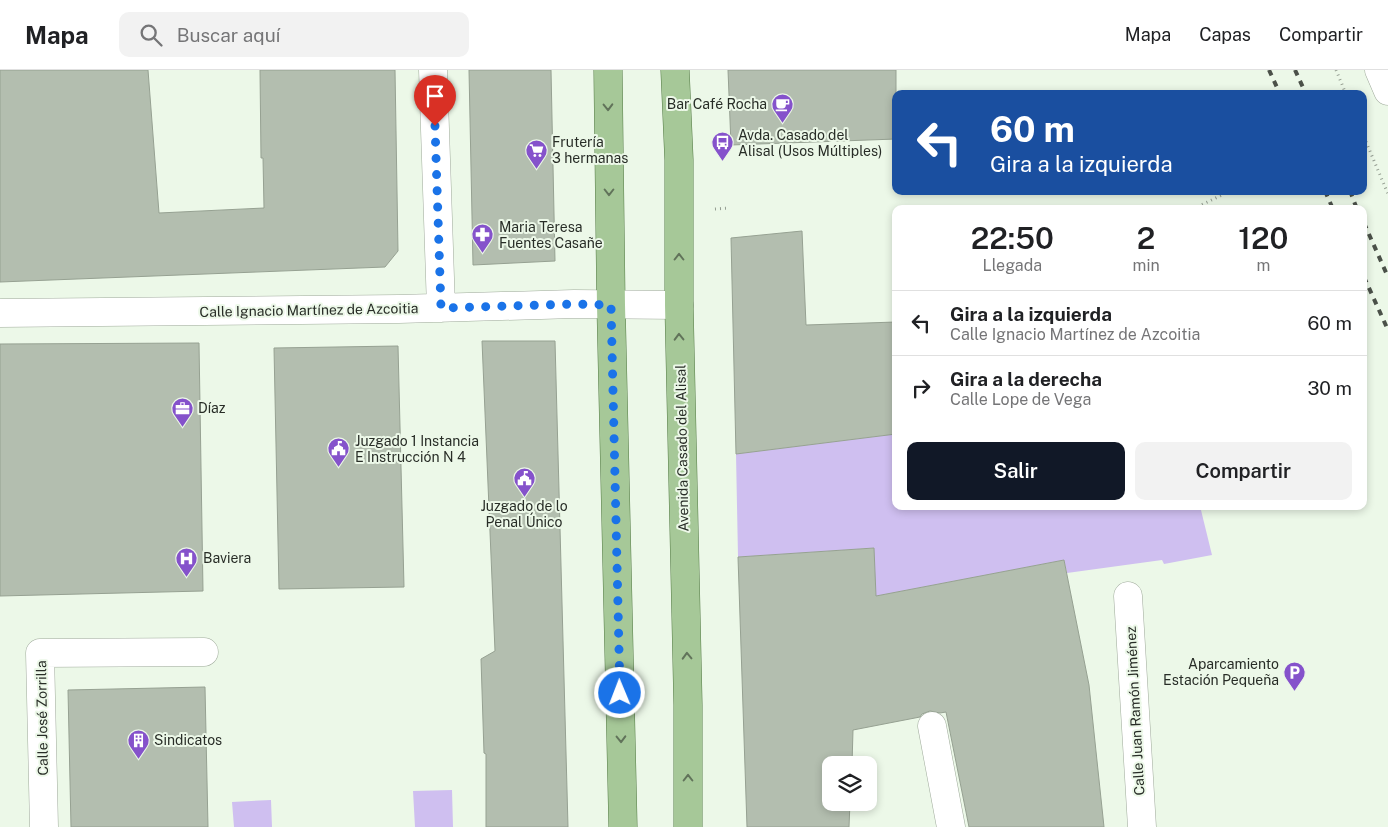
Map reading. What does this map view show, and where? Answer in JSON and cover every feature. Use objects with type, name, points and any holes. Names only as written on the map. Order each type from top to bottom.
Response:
[{"type":"main road","points":[[608,70],[611,305],[623,827]]},
{"type":"main road","name":"Avenida Casado del Alisal","points":[[675,70],[679,160],[679,305],[688,705],[688,827]]},
{"type":"street","points":[[433,70],[441,308]]},
{"type":"street","points":[[1379,70],[1388,91]]},
{"type":"street","name":"Calle Ignacio Martínez de Azcoitia","points":[[0,312],[441,308],[574,304],[679,305]]},
{"type":"street","name":"Calle Juan Ramón Jiménez","points":[[1128,596],[1142,827]]},
{"type":"street","name":"Calle José Zorrilla","points":[[44,827],[40,653],[204,652]]},
{"type":"street","points":[[932,726],[952,827]]},
{"type":"path","points":[[1336,70],[1344,90]]},
{"type":"path","points":[[1367,144],[1388,194]]},
{"type":"path","points":[[1201,205],[1222,195]]},
{"type":"shaded area","points":[[892,434],[892,510],[1201,510],[1212,555],[1164,564],[1162,560],[1067,573],[1064,560],[876,596],[873,548],[738,557],[736,454]]},
{"type":"shaded area","points":[[452,790],[453,827],[415,827],[413,791]]},
{"type":"shaded area","points":[[271,800],[272,827],[234,827],[232,802]]},
{"type":"building","points":[[0,70],[148,70],[159,213],[264,208],[263,158],[261,158],[260,70],[395,70],[398,251],[385,267],[0,282]]},
{"type":"building","points":[[469,70],[551,70],[555,261],[473,265]]},
{"type":"building","points":[[728,70],[896,70],[896,90],[892,90],[892,139],[731,145]]},
{"type":"building","points":[[802,231],[806,325],[892,322],[892,434],[736,454],[731,238]]},
{"type":"building","name":"Juzgado de lo Penal Único","points":[[482,341],[555,341],[568,827],[486,827],[486,754],[484,753],[481,659],[495,651]]},
{"type":"building","points":[[199,343],[203,591],[0,596],[0,344]]},
{"type":"building","name":"Juzgado 1 Instancia E Instrucción N 4","points":[[398,346],[404,587],[279,589],[274,348]]},
{"type":"building","points":[[874,548],[876,596],[1064,560],[1089,685],[1104,827],[969,827],[946,712],[930,711],[922,714],[920,717],[853,730],[852,756],[822,756],[822,811],[850,811],[849,827],[747,827],[738,557]]},
{"type":"building","name":"Sindicatos","points":[[205,687],[208,827],[71,827],[68,690]]},
{"type":"railway","points":[[1269,70],[1278,90]]},
{"type":"railway","points":[[1295,70],[1304,90]]},
{"type":"railway","points":[[1327,195],[1331,205]]},
{"type":"railway","points":[[1352,195],[1355,205]]},
{"type":"railway","points":[[1367,230],[1388,277]]},
{"type":"railway","points":[[1367,284],[1388,330]]},
{"type":"place","name":"Bar Café Rocha","points":[[783,123]]},
{"type":"place","name":"Avda. Casado del Alisal (Usos Múltiples)","points":[[722,162]]},
{"type":"place","name":"Frutería 3 hermanas","points":[[536,169]]},
{"type":"place","name":"Maria Teresa Fuentes Casañe","points":[[483,254]]},
{"type":"place","name":"Díaz","points":[[182,427]]},
{"type":"place","name":"Juzgado 1 Instancia E Instrucción N 4","points":[[339,468]]},
{"type":"place","name":"Juzgado de lo Penal Único","points":[[524,497]]},
{"type":"place","name":"Baviera","points":[[187,577]]},
{"type":"place","name":"Aparcamiento Estación Pequeña","points":[[1295,691]]},
{"type":"place","name":"Sindicatos","points":[[138,759]]},
{"type":"route","points":[[435,126],[441,308],[574,304],[611,305],[620,693]]}]
